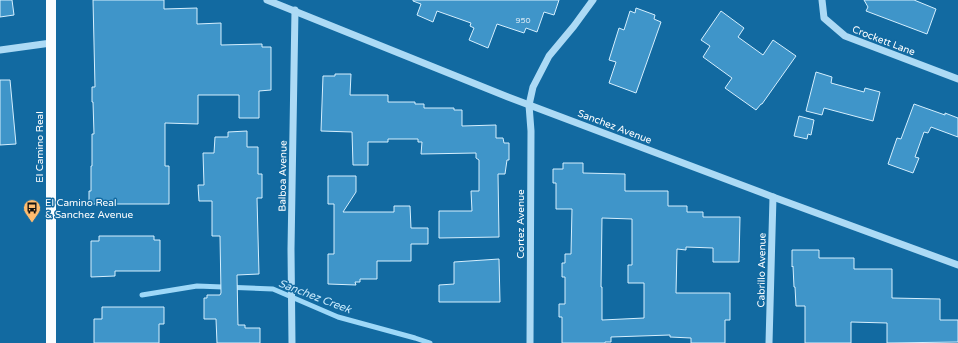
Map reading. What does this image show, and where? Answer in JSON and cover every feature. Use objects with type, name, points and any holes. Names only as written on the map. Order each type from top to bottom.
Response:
[{"type":"main road","name":"El Camino Real","points":[[51,0],[51,343]]},
{"type":"street","name":"Sanchez Avenue","points":[[267,0],[529,104],[773,197],[958,265]]},
{"type":"street","name":"Cortez Avenue","points":[[530,343],[531,131],[529,104],[532,87],[549,56],[593,0]]},
{"type":"street","name":"Crockett Lane","points":[[822,0],[824,18],[845,36],[958,78]]},
{"type":"street","name":"Balboa Avenue","points":[[292,343],[291,282],[295,10]]},
{"type":"street","points":[[0,50],[52,43]]},
{"type":"street","name":"Cabrillo Avenue","points":[[770,343],[773,197]]},
{"type":"building","points":[[0,0],[12,0],[14,15],[0,17]]},
{"type":"building","points":[[93,0],[164,0],[164,9],[197,8],[197,24],[221,23],[221,45],[262,44],[262,47],[271,47],[271,90],[259,91],[259,118],[239,118],[239,95],[198,95],[198,124],[165,123],[165,166],[169,166],[169,204],[89,204],[89,191],[91,191],[92,134],[94,134],[92,87],[95,87]]},
{"type":"building","points":[[413,0],[559,0],[554,15],[544,12],[537,32],[526,28],[524,33],[497,24],[488,48],[469,40],[474,28],[470,26],[471,23],[437,11],[433,22],[417,15],[421,4]]},
{"type":"building","points":[[864,0],[914,0],[936,9],[927,34],[866,11],[868,7]]},
{"type":"building","points":[[636,8],[655,15],[654,19],[661,22],[636,93],[609,83],[616,62],[609,60],[619,28],[624,30],[630,11],[635,13]]},
{"type":"building","points":[[721,11],[744,28],[738,37],[763,55],[773,40],[796,56],[762,104],[756,110],[725,88],[732,78],[703,57],[710,46],[701,40]]},
{"type":"building","points":[[816,72],[832,77],[831,83],[864,92],[865,88],[880,92],[873,121],[824,108],[822,115],[806,111]]},
{"type":"building","points":[[335,74],[351,74],[350,95],[388,95],[388,102],[415,102],[415,104],[424,104],[424,108],[454,108],[454,110],[462,110],[462,126],[496,125],[496,138],[503,138],[504,143],[509,143],[509,160],[507,160],[505,174],[498,174],[499,237],[439,238],[439,211],[472,211],[471,191],[479,191],[479,160],[476,158],[476,153],[421,154],[422,142],[418,142],[418,139],[388,139],[388,142],[368,142],[368,165],[353,165],[352,132],[321,131],[323,76],[335,76]]},
{"type":"building","points":[[0,80],[10,80],[16,144],[0,145]]},
{"type":"building","points":[[914,104],[958,118],[958,137],[931,127],[928,133],[924,132],[915,157],[919,158],[913,173],[888,164],[897,138],[901,139]]},
{"type":"building","points":[[799,116],[814,120],[811,135],[808,134],[807,139],[794,136]]},
{"type":"building","points":[[247,131],[247,147],[258,147],[258,174],[262,174],[262,198],[257,198],[259,274],[237,275],[238,325],[245,325],[245,328],[260,328],[260,343],[217,343],[216,319],[204,319],[204,298],[207,298],[207,295],[220,295],[221,293],[220,236],[212,236],[212,201],[199,201],[198,185],[204,185],[203,153],[214,153],[215,137],[228,137],[228,132]]},
{"type":"building","points":[[563,163],[583,163],[583,173],[625,174],[625,191],[668,191],[668,206],[687,206],[687,212],[703,212],[703,217],[740,217],[739,262],[713,262],[713,248],[686,247],[686,250],[677,249],[676,293],[730,293],[730,320],[725,320],[725,343],[691,343],[691,338],[670,337],[670,335],[611,337],[611,342],[605,343],[562,343],[562,317],[559,317],[559,304],[565,304],[565,277],[562,277],[562,263],[565,263],[565,254],[571,254],[572,209],[556,209],[556,183],[553,183],[553,169],[563,169]],"holes":[[[602,218],[632,219],[632,265],[628,265],[628,283],[644,283],[644,318],[602,320]]]},
{"type":"building","points":[[328,176],[356,176],[356,192],[343,212],[394,212],[394,206],[410,206],[411,228],[428,228],[428,244],[411,244],[411,261],[377,261],[377,279],[360,279],[360,282],[355,282],[356,285],[328,284],[328,254],[334,254],[334,204],[328,204]]},
{"type":"building","points":[[99,236],[154,236],[154,240],[160,240],[160,271],[115,271],[115,276],[91,277],[91,241],[99,241]]},
{"type":"building","points":[[792,250],[819,250],[819,258],[854,258],[854,269],[892,269],[892,298],[940,299],[940,320],[958,320],[958,342],[887,343],[887,323],[851,322],[851,343],[805,343],[805,306],[796,306],[793,266],[792,267]]},
{"type":"building","points":[[499,259],[500,302],[439,302],[439,285],[454,284],[454,262]]},
{"type":"building","points":[[102,307],[164,307],[164,324],[159,324],[159,343],[94,343],[94,319],[102,319]]},
{"type":"waterway","name":"Sanchez Creek","points":[[142,295],[197,286],[273,289],[338,317],[430,343]]},
{"type":"place","name":"El Camino Real & Sanchez Avenue","points":[[32,223]]}]
